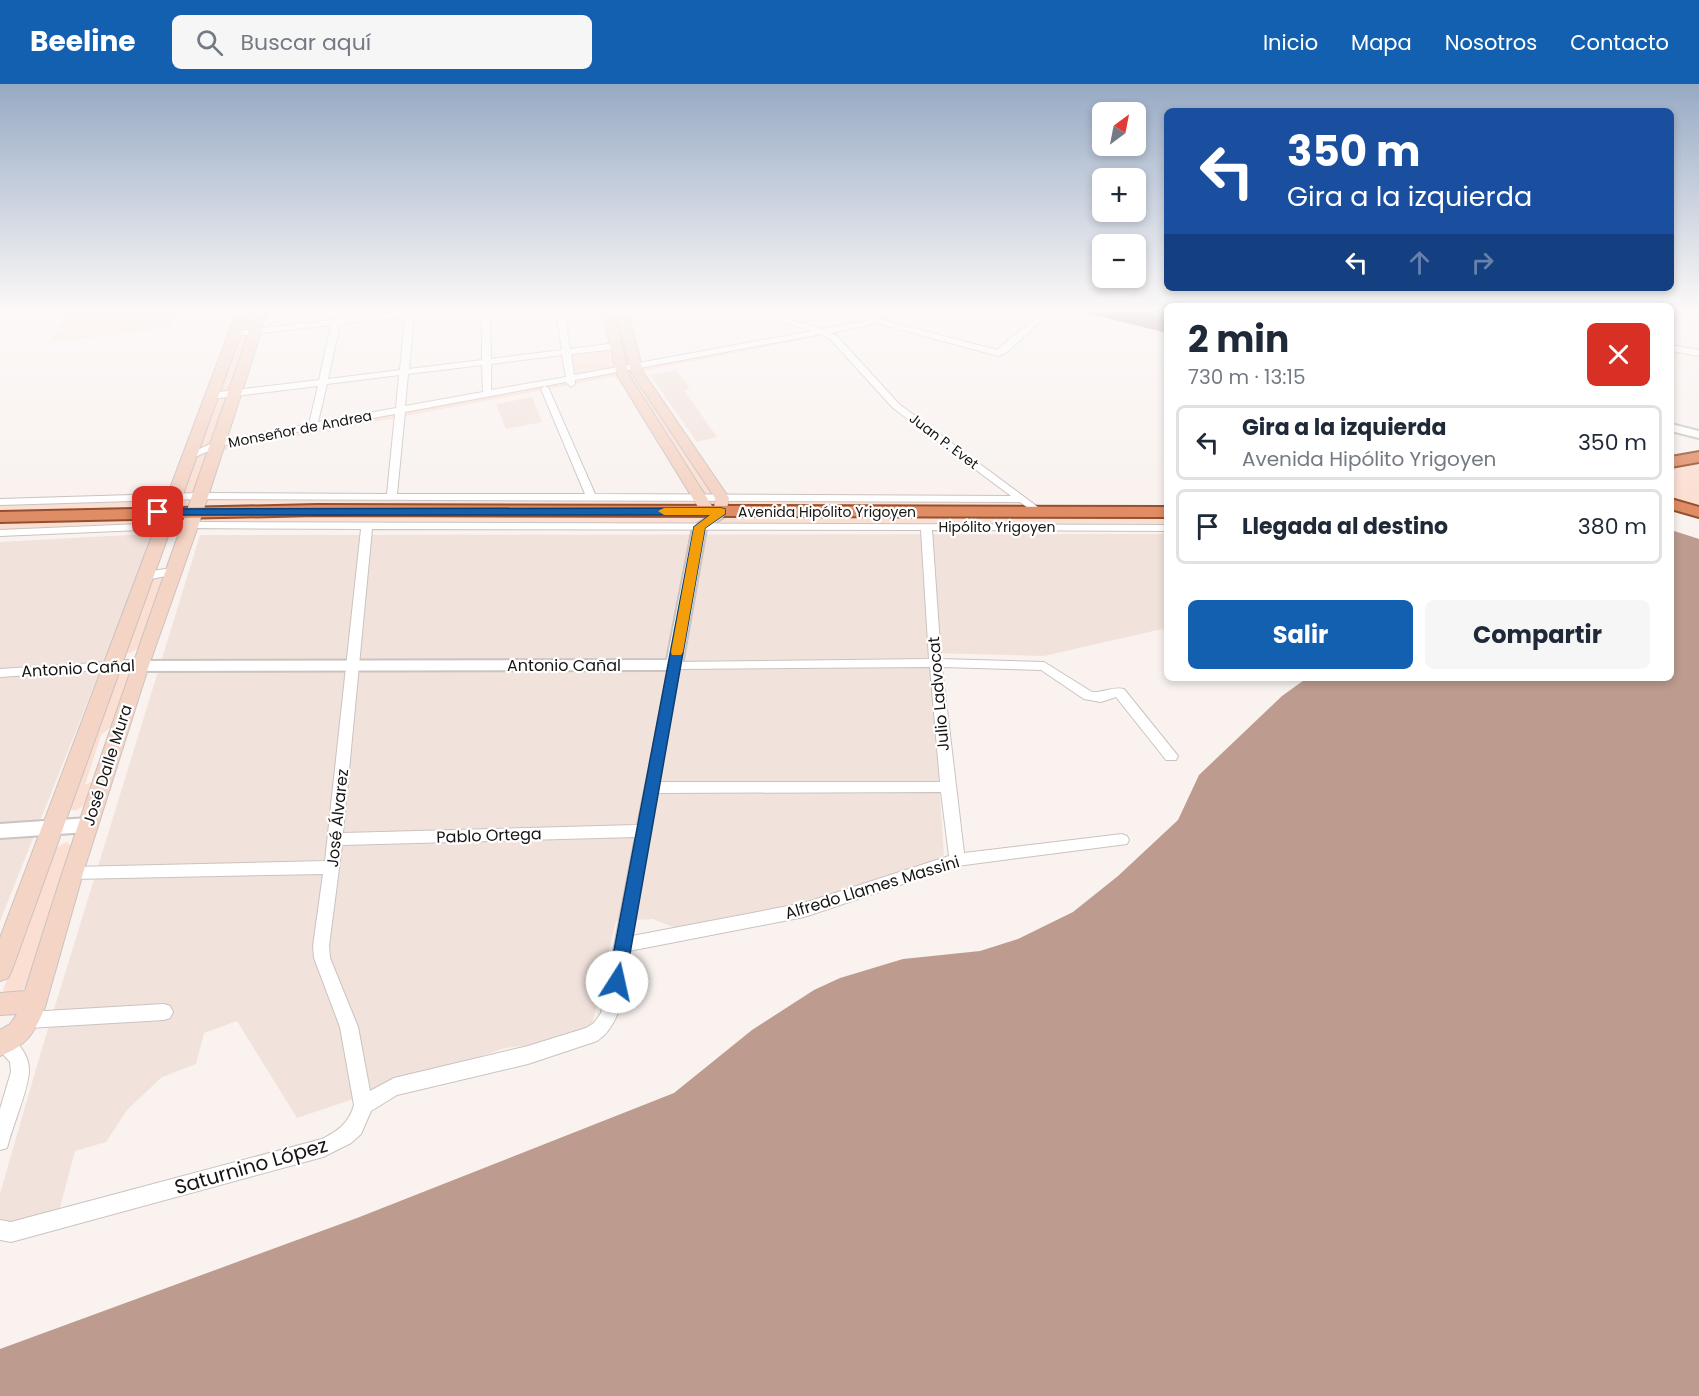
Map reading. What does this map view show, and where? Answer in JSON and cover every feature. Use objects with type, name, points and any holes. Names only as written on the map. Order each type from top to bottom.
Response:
[{"type":"highway","points":[[1674,461],[1699,457]]},
{"type":"highway","points":[[1674,475],[1699,471]]},
{"type":"highway","points":[[258,496],[318,510],[367,525]]},
{"type":"highway","points":[[501,497],[561,511]]},
{"type":"highway","points":[[814,498],[901,513]]},
{"type":"highway","points":[[1674,504],[1699,511]]},
{"type":"highway","name":"Avenida Hipólito Yrigoyen","points":[[5,514],[318,510],[1164,512]]},
{"type":"highway","points":[[432,510],[489,526]]},
{"type":"highway","points":[[926,527],[959,513]]},
{"type":"highway","name":"Avenida Hipólito Yrigoyen","points":[[1041,513],[1164,518]]},
{"type":"highway","points":[[74,514],[105,529]]},
{"type":"highway","points":[[1072,516],[1134,528]]},
{"type":"main road","name":"José Dalle Mura","points":[[0,970],[220,372]]},
{"type":"main road","name":"José Dalle Mura","points":[[30,1014],[72,873],[140,665],[240,372]]},
{"type":"main road","points":[[623,372],[709,512]]},
{"type":"main road","points":[[639,372],[709,512]]},
{"type":"main road","points":[[0,1004],[25,1002],[30,1014],[19,1032],[2,1043]]},
{"type":"street","points":[[313,426],[325,372]]},
{"type":"street","points":[[211,396],[402,372]]},
{"type":"street","points":[[392,496],[404,372]]},
{"type":"street","points":[[487,393],[488,372]]},
{"type":"street","points":[[570,372],[571,381]]},
{"type":"street","name":"Monseñor de Andrea","points":[[188,457],[215,448],[313,426],[400,414],[487,393],[616,372]]},
{"type":"street","name":"Juan P. Evet","points":[[863,372],[896,406],[1041,513]]},
{"type":"street","name":"Monseñor de Andrea","points":[[215,448],[545,389],[571,381]]},
{"type":"street","points":[[545,389],[591,497]]},
{"type":"street","points":[[1674,428],[1699,435]]},
{"type":"street","name":"Hipólito Yrigoyen","points":[[194,511],[258,496],[591,497],[709,512],[926,527],[1164,528]]},
{"type":"street","name":"Hipólito Yrigoyen","points":[[194,511],[367,525],[489,526],[709,512],[814,498],[1021,499]]},
{"type":"street","points":[[0,502],[170,511]]},
{"type":"street","points":[[0,533],[105,529],[170,511]]},
{"type":"street","points":[[363,1105],[394,1087],[528,1054],[591,1035],[600,1029],[609,1016],[674,664],[709,512]]},
{"type":"street","name":"José Álvarez","points":[[363,1105],[349,1027],[322,958],[367,525]]},
{"type":"street","name":"Julio Ladvocat","points":[[926,527],[934,663],[946,788],[957,860]]},
{"type":"street","points":[[146,576],[172,572]]},
{"type":"street","name":"Antonio Cañal","points":[[0,673],[140,665],[934,663],[1044,666],[1089,696],[1101,697],[1119,692],[1171,756]]},
{"type":"street","points":[[652,788],[946,788]]},
{"type":"street","points":[[0,831],[88,825]]},
{"type":"street","name":"Pablo Ortega","points":[[334,839],[644,831]]},
{"type":"street","name":"Alfredo Llames Massini","points":[[623,945],[804,910],[957,860],[1122,840]]},
{"type":"street","points":[[72,873],[332,867]]},
{"type":"street","points":[[30,1014],[164,1012]]},
{"type":"street","points":[[0,1141],[20,1072],[18,1058],[2,1043]]},
{"type":"street","name":"Saturnino López","points":[[0,1230],[11,1232],[323,1148],[339,1141],[354,1129],[360,1120],[363,1105]]},
{"type":"shaded area","points":[[221,372],[241,372],[217,444],[599,372],[638,372],[722,498],[1021,499],[1041,513],[1164,512],[1164,528],[188,525],[0,533],[0,502],[175,497]],"holes":[[[623,375],[698,498],[200,495],[214,452]]]},
{"type":"shaded area","points":[[678,372],[690,388],[684,390],[717,437],[697,442],[650,375]]},
{"type":"shaded area","points":[[532,397],[542,422],[506,429],[496,404]]},
{"type":"shaded area","points":[[1699,457],[1699,512],[1674,505],[1674,461]]},
{"type":"shaded area","points":[[1674,531],[1699,539],[1699,1396],[0,1396],[0,1349],[357,1218],[674,1093],[752,1030],[814,990],[840,978],[903,959],[980,951],[1018,939],[1073,912],[1118,876],[1178,820],[1199,775],[1282,696],[1303,681],[1674,681]]},
{"type":"shaded area","points":[[147,534],[153,538],[0,921],[0,542]]},
{"type":"shaded area","points":[[1164,534],[1164,631],[1162,629],[1044,656],[930,653],[944,855],[932,864],[695,936],[653,919],[616,921],[592,1026],[538,1044],[505,1048],[297,1118],[237,1021],[204,1033],[196,1064],[162,1077],[127,1110],[106,1142],[75,1151],[59,1211],[4,1227],[0,1221],[0,1194],[40,1055],[200,535]]},
{"type":"shaded area","points":[[157,577],[162,578],[161,583],[139,648],[130,653],[123,651],[150,580]]},
{"type":"shaded area","points":[[129,673],[113,725],[101,735],[85,785],[95,780],[85,805],[75,811],[66,807],[113,679],[119,674]]},
{"type":"shaded area","points":[[66,842],[74,847],[30,984],[19,993],[7,996],[3,990],[56,848]]},
{"type":"slow traffic","points":[[664,511],[721,512],[700,527],[677,652]]},
{"type":"route","points":[[158,512],[318,510],[721,512],[700,527],[617,982]]}]
